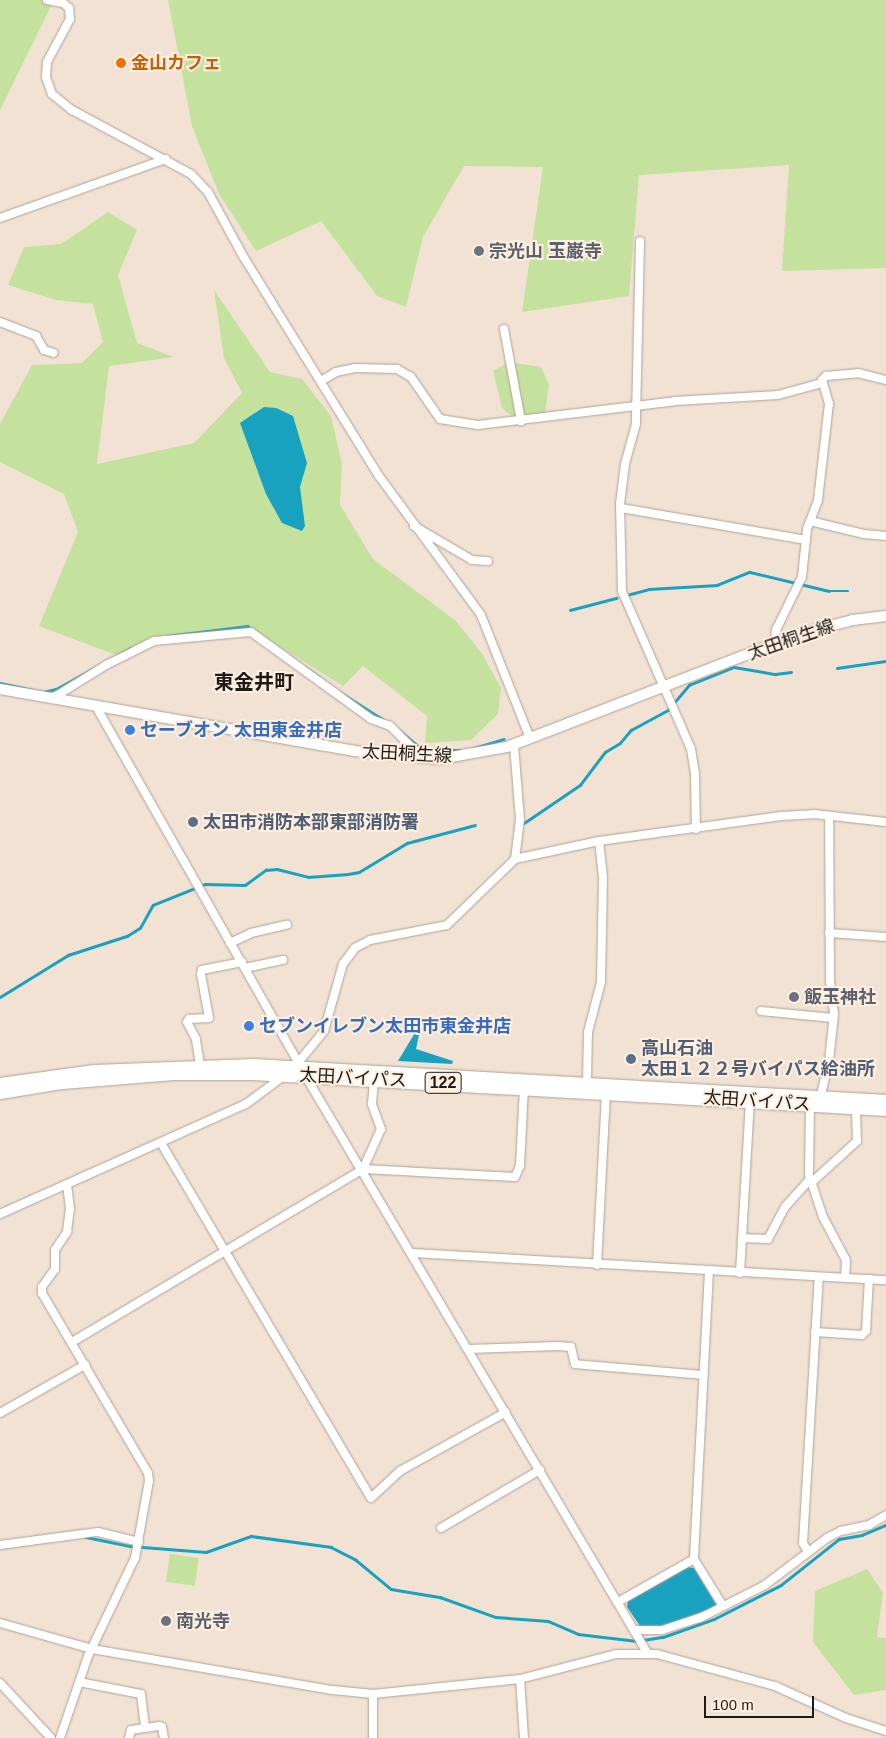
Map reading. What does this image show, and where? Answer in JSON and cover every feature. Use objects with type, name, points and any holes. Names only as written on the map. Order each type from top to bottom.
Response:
[{"type":"highway","name":"太田バイパス","points":[[0,1083],[94,1070],[200,1065],[587,1082],[886,1100]]},
{"type":"highway","name":"太田バイパス","points":[[0,1093],[62,1083],[174,1074],[284,1075],[300,1068],[374,1079],[750,1100],[886,1110]]},
{"type":"main road","name":"太田桐生線","points":[[0,689],[354,751],[423,758],[464,756],[514,744],[775,643],[853,620],[886,616]]},
{"type":"street","points":[[47,0],[63,3],[69,8],[70,19],[46,62],[46,76],[52,94],[72,110],[190,174],[208,192],[243,256],[412,525],[481,615],[530,738]]},
{"type":"street","points":[[0,218],[166,160]]},
{"type":"street","points":[[640,241],[636,407],[634,430],[624,464],[621,508],[623,597],[691,749],[695,774],[696,829]]},
{"type":"street","points":[[0,322],[36,336],[44,350],[54,352]]},
{"type":"street","points":[[504,329],[521,421]]},
{"type":"street","points":[[320,381],[336,372],[355,368],[397,369],[411,377],[433,412],[443,421],[478,425],[521,421],[605,408],[636,407],[675,401],[778,395],[822,383],[826,376],[858,373],[886,380]]},
{"type":"street","points":[[775,643],[776,630],[801,582],[806,540],[810,521],[818,500],[829,404],[822,383]]},
{"type":"street","points":[[621,508],[806,540]]},
{"type":"street","points":[[810,521],[864,534],[886,536]]},
{"type":"street","points":[[412,525],[472,560],[488,561]]},
{"type":"street","points":[[51,699],[106,665],[154,642],[252,632],[371,719],[390,726],[423,758]]},
{"type":"street","points":[[98,710],[300,1068],[413,1253],[648,1654]]},
{"type":"street","points":[[514,744],[520,819],[515,859]]},
{"type":"street","points":[[300,1068],[324,1031],[344,964],[355,948],[370,940],[446,925],[515,859],[599,841],[781,816],[829,816],[886,822]]},
{"type":"street","points":[[821,1096],[829,1061],[833,1018],[829,933],[829,816]]},
{"type":"street","points":[[587,1082],[588,1032],[600,982],[599,944],[603,878],[599,841]]},
{"type":"street","points":[[230,942],[251,933],[287,925]]},
{"type":"street","points":[[829,933],[886,938]]},
{"type":"street","points":[[200,1065],[196,1039],[187,1022],[189,1019],[209,1018],[201,974],[202,970],[283,960]]},
{"type":"street","points":[[761,1011],[833,1018]]},
{"type":"street","points":[[0,1214],[67,1186],[246,1104],[284,1075]]},
{"type":"street","points":[[363,1169],[381,1129],[372,1104],[374,1079]]},
{"type":"street","points":[[72,1342],[363,1169],[516,1177],[520,1166],[524,1088]]},
{"type":"street","points":[[598,1264],[606,1092]]},
{"type":"street","points":[[740,1273],[750,1100]]},
{"type":"street","points":[[810,1104],[808,1138],[811,1181],[823,1218],[846,1260],[845,1278]]},
{"type":"street","points":[[742,1238],[768,1239],[782,1212],[811,1181],[857,1141],[856,1108]]},
{"type":"street","points":[[161,1143],[372,1498],[400,1471],[506,1412]]},
{"type":"street","points":[[60,1738],[92,1649],[130,1571],[139,1542],[149,1475],[42,1290],[55,1269],[55,1250],[68,1232],[70,1209],[67,1186]]},
{"type":"street","points":[[413,1253],[886,1280]]},
{"type":"street","points":[[709,1271],[694,1559],[723,1606]]},
{"type":"street","points":[[808,1552],[803,1543],[819,1277]]},
{"type":"street","points":[[815,1332],[862,1335],[866,1331],[869,1279]]},
{"type":"street","points":[[469,1349],[570,1347],[574,1364],[704,1375]]},
{"type":"street","points":[[0,1413],[85,1364]]},
{"type":"street","points":[[441,1528],[540,1470]]},
{"type":"street","points":[[638,1637],[677,1626],[723,1606],[765,1585],[808,1552],[841,1531],[869,1525],[886,1515]]},
{"type":"street","points":[[0,1545],[98,1532],[139,1542]]},
{"type":"street","points":[[618,1602],[694,1559]]},
{"type":"street","points":[[0,1623],[92,1649],[333,1690],[373,1694],[520,1679],[616,1654],[648,1654],[775,1686],[846,1718],[886,1731],[885,1738]]},
{"type":"street","points":[[520,1679],[524,1738]]},
{"type":"street","points":[[79,1682],[140,1694],[145,1728]]},
{"type":"street","points":[[0,1683],[51,1738]]},
{"type":"street","points":[[373,1694],[373,1738]]},
{"type":"street","points":[[129,1738],[130,1730],[162,1727],[164,1738]]},
{"type":"green space","points":[[0,0],[54,0],[0,110]]},
{"type":"green space","points":[[168,0],[886,0],[886,268],[782,271],[789,165],[639,175],[629,296],[522,312],[543,167],[464,166],[423,237],[406,307],[377,296],[321,221],[256,251],[219,194],[192,126]]},
{"type":"green space","points":[[108,212],[137,230],[118,275],[137,343],[174,357],[109,366],[97,464],[194,443],[242,393],[224,358],[214,290],[270,372],[302,379],[331,416],[342,464],[340,505],[373,559],[456,621],[483,655],[501,688],[498,714],[471,740],[425,743],[427,716],[363,666],[343,686],[247,626],[153,638],[116,655],[39,626],[78,532],[64,494],[0,462],[0,424],[32,365],[82,363],[103,342],[93,304],[56,300],[8,285],[24,247],[61,244]]},
{"type":"green space","points":[[509,362],[541,367],[549,385],[545,413],[514,418],[502,408],[493,371]]},
{"type":"green space","points":[[170,1554],[199,1558],[195,1586],[166,1582]]},
{"type":"green space","points":[[867,1569],[883,1593],[877,1637],[886,1638],[886,1690],[854,1695],[813,1642],[815,1591]]},
{"type":"water","points":[[264,407],[276,408],[293,416],[307,463],[300,487],[305,526],[302,531],[282,523],[266,494],[240,423]]},
{"type":"water","points":[[422,1021],[416,1049],[453,1061],[452,1064],[398,1061]]},
{"type":"water","points":[[687,1567],[694,1568],[717,1606],[662,1627],[640,1626],[627,1607],[628,1601]]},
{"type":"waterway","points":[[627,595],[649,589],[717,585],[750,572],[829,591],[848,591]]},
{"type":"waterway","points":[[570,610],[616,598]]},
{"type":"waterway","points":[[167,636],[247,626],[319,677]]},
{"type":"waterway","points":[[0,683],[43,692],[56,689],[131,648]]},
{"type":"waterway","points":[[837,668],[886,661]]},
{"type":"waterway","points":[[524,823],[580,785],[605,752],[620,743],[631,730],[668,710],[689,685],[734,667],[775,674],[791,672]]},
{"type":"waterway","points":[[338,691],[384,720]]},
{"type":"waterway","points":[[399,730],[423,750],[461,750]]},
{"type":"waterway","points":[[471,749],[503,739]]},
{"type":"waterway","points":[[0,997],[68,955],[127,936],[140,928],[153,905],[205,884],[245,885],[266,870],[277,869],[308,877],[359,872],[407,843],[475,825]]},
{"type":"waterway","points":[[643,1640],[663,1637],[714,1619],[781,1585],[839,1539],[862,1535],[886,1525]]},
{"type":"waterway","points":[[86,1537],[130,1546],[206,1552],[251,1536],[331,1547],[356,1560],[391,1589],[440,1597],[496,1617],[548,1621],[578,1634],[637,1641]]},
{"type":"place","name":"金山カフェ","points":[[121,63]]},
{"type":"place","name":"宗光山 玉巌寺","points":[[479,251]]},
{"type":"place","name":"セーブオン 太田東金井店","points":[[130,730]]},
{"type":"place","name":"太田市消防本部東部消防署","points":[[193,822]]},
{"type":"place","name":"飯玉神社","points":[[794,997]]},
{"type":"place","name":"セブンイレブン太田市東金井店","points":[[249,1026]]},
{"type":"place","name":"高山石油 太田１２２号バイパス給油所","points":[[631,1059]]},
{"type":"place","name":"南光寺","points":[[166,1621]]},
{"type":"district","name":"東金井町","points":[[254,682]]}]
